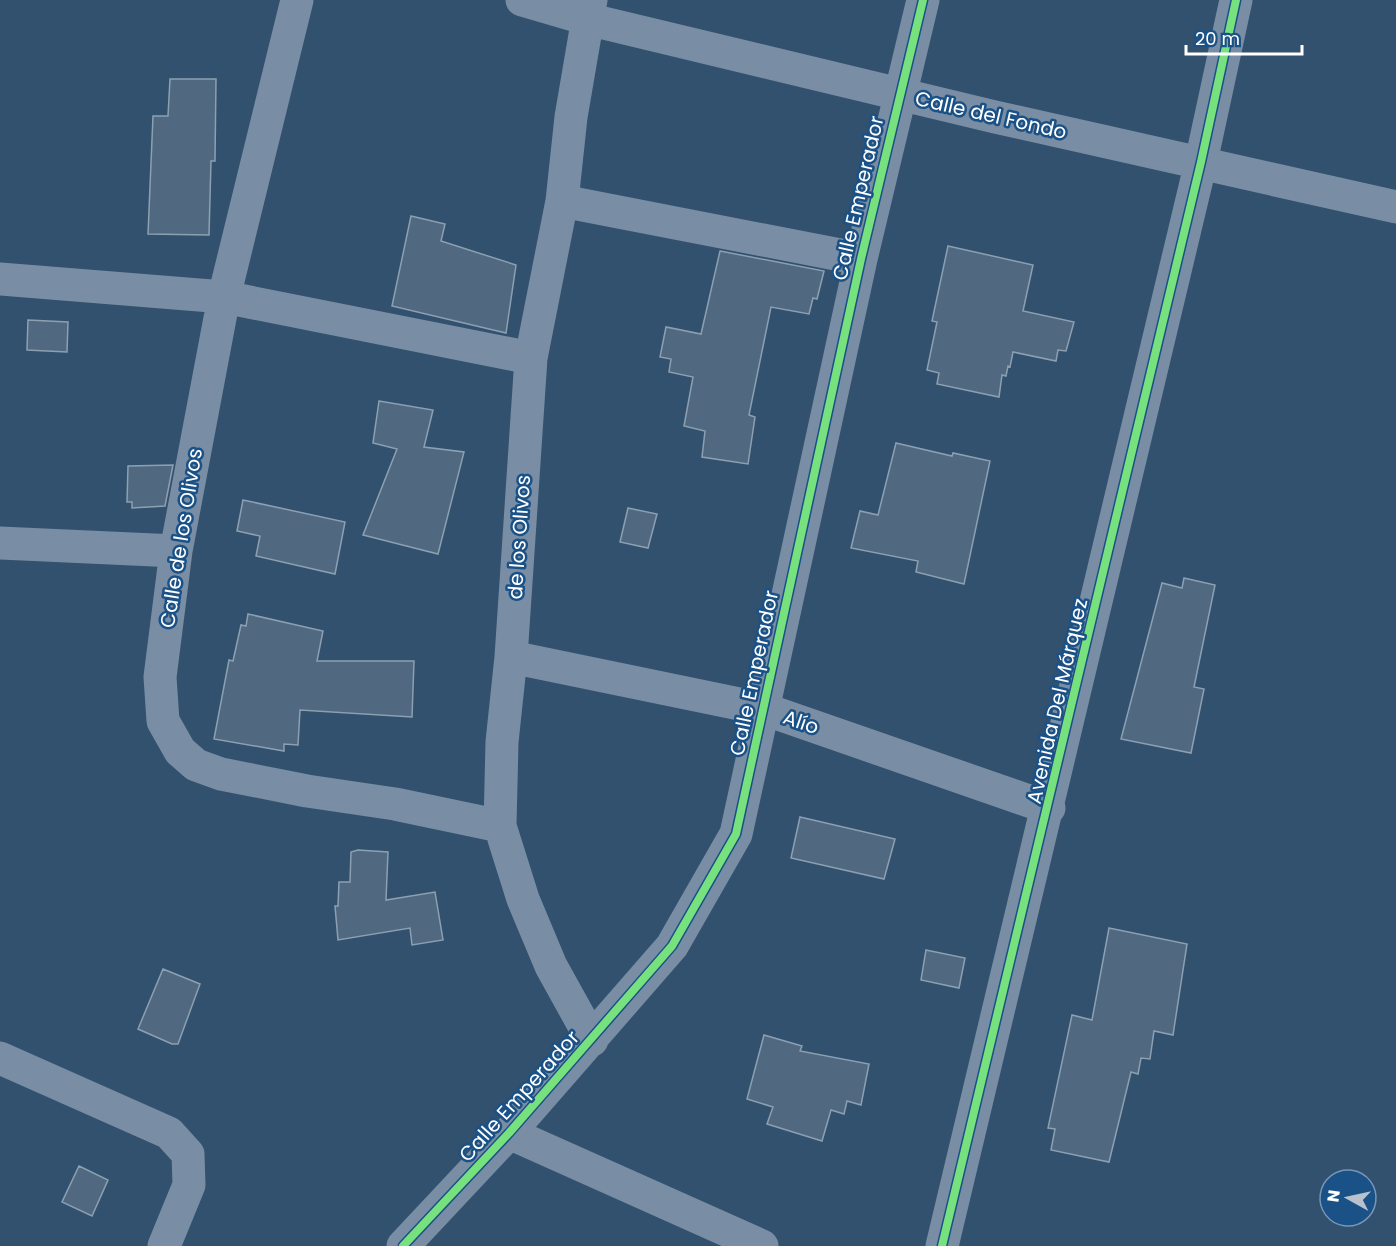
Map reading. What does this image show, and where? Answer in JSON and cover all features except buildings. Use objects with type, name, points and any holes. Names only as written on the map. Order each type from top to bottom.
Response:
[{"type":"street","name":"Calle de los Olivos","points":[[297,0],[224,297],[176,551],[160,677],[164,721],[180,752],[196,765],[221,774],[307,791],[394,804],[501,826]]},
{"type":"street","name":"Calle del Fondo","points":[[522,0],[589,10],[899,93],[1396,207]]},
{"type":"street","name":"Calle Emperador","points":[[403,1246],[509,1133],[672,946],[736,834],[861,259],[922,0]]},
{"type":"street","name":"Avenida Del Márquez","points":[[942,1246],[1049,808],[1201,162],[1236,0]]},
{"type":"street","name":"de los Olivos","points":[[589,10],[571,117],[562,201],[531,358],[511,657],[502,742],[501,826],[523,899],[551,966],[592,1040]]},
{"type":"street","points":[[562,201],[861,259]]},
{"type":"street","points":[[0,279],[224,297],[531,358]]},
{"type":"street","points":[[0,543],[176,551]]},
{"type":"street","name":"Alío","points":[[511,657],[764,709],[1049,808]]},
{"type":"street","points":[[0,1058],[169,1133],[188,1154],[189,1185],[164,1246]]},
{"type":"street","points":[[509,1133],[757,1245]]},
{"type":"cycle path","points":[[403,1246],[509,1133],[672,946],[736,834],[861,259],[923,0]]},
{"type":"cycle path","points":[[942,1246],[1201,162],[1236,0]]}]
